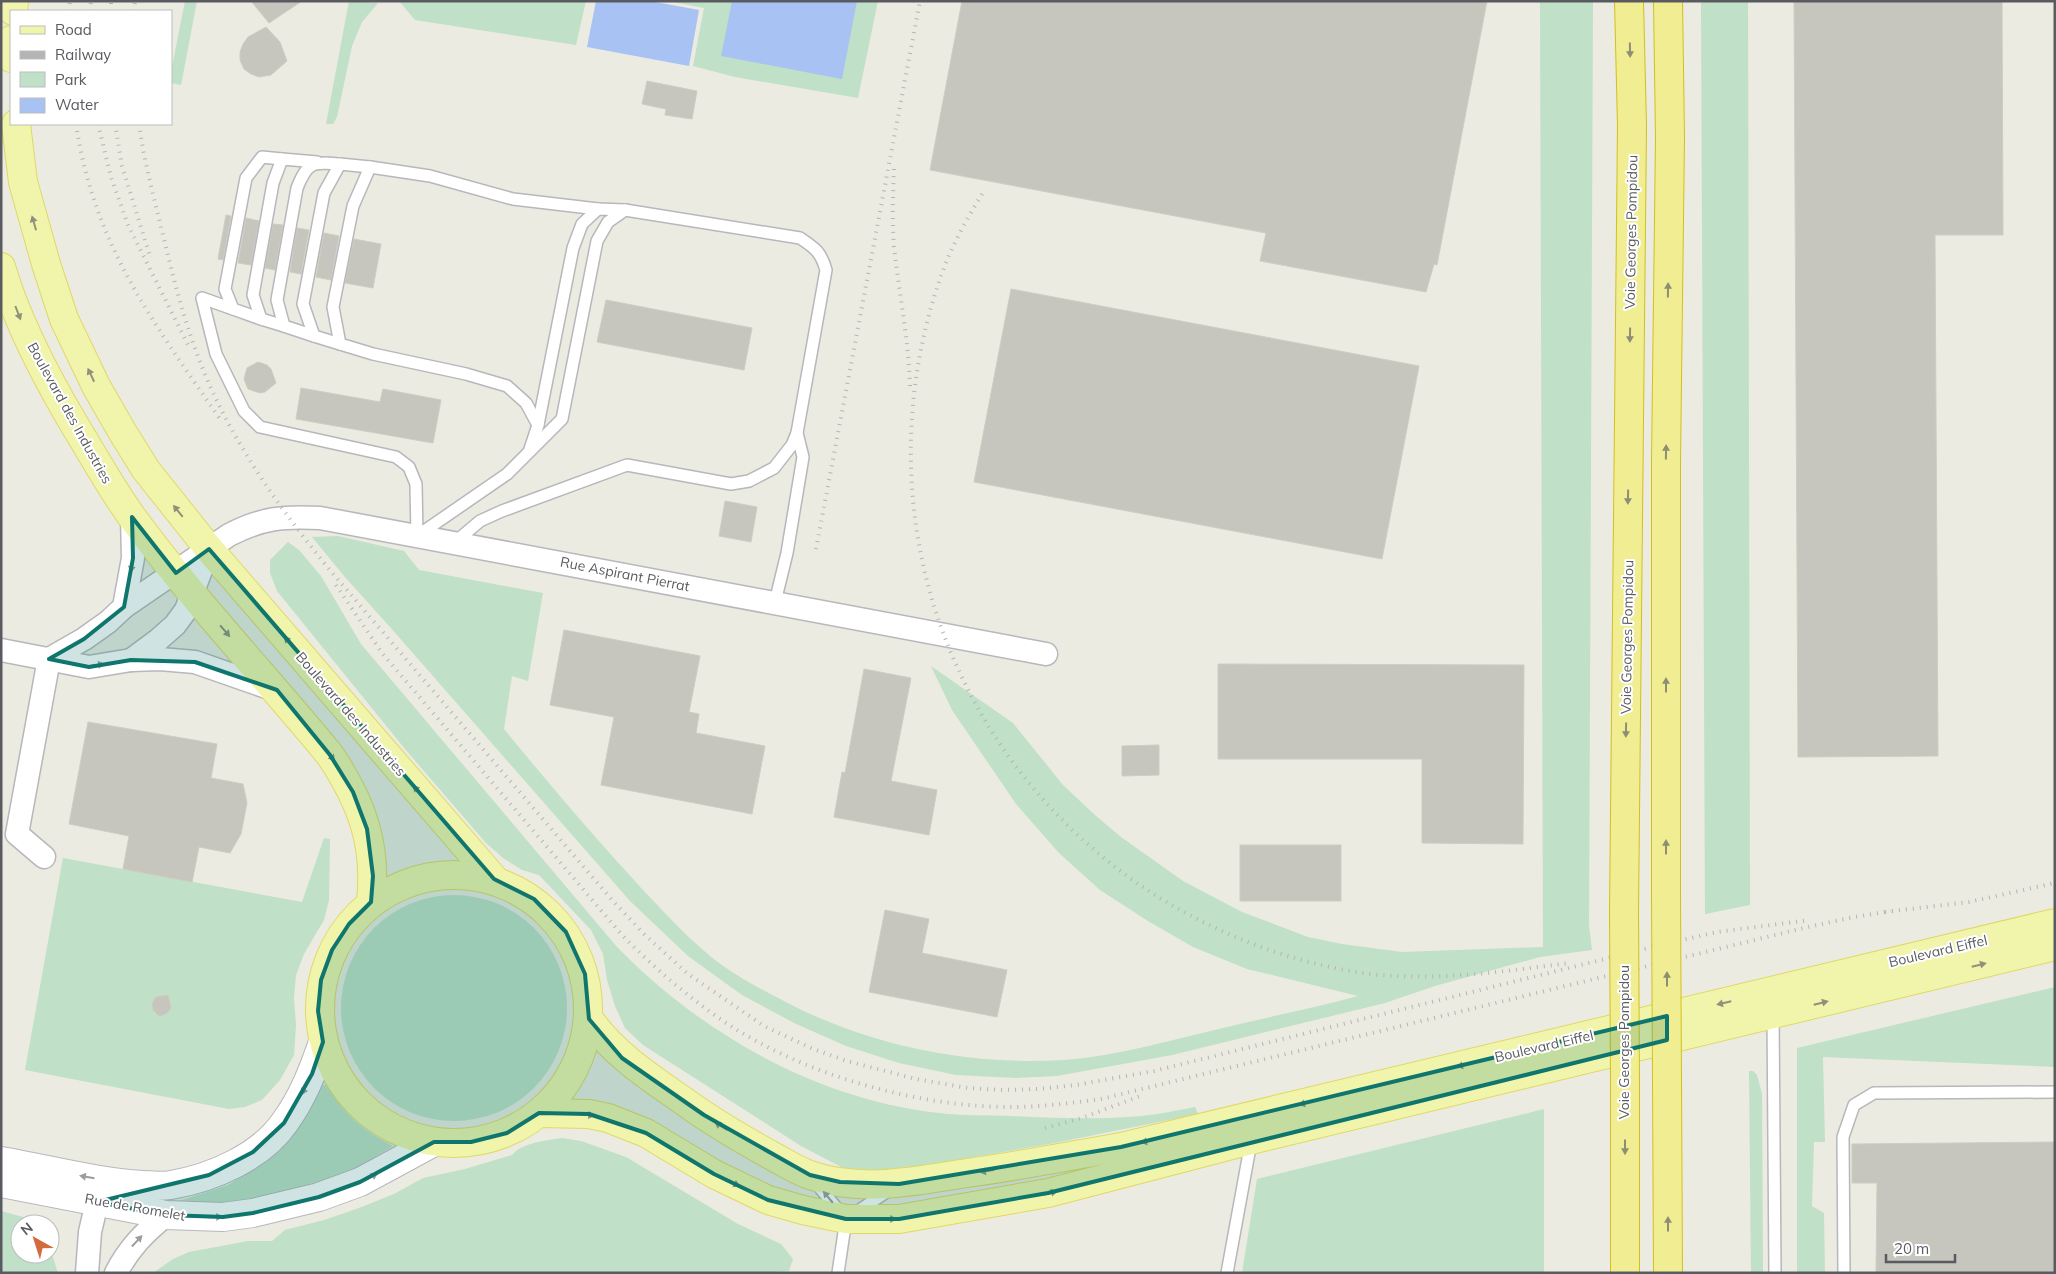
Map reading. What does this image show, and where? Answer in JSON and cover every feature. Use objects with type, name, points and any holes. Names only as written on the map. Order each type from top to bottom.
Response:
[{"type":"highway","name":"Voie Georges Pompidou","points":[[1625,1273],[1624,912],[1632,126],[1629,1]]},
{"type":"highway","points":[[1668,1],[1670,137],[1666,462],[1666,896],[1668,1273]]},
{"type":"main road","name":"Boulevard des Industries","points":[[16,125],[23,182],[46,264],[64,318],[96,386],[146,470],[209,549],[494,879]]},
{"type":"main road","name":"Boulevard des Industries","points":[[1,267],[26,335],[57,396],[112,488],[176,573],[330,755],[344,776],[367,829],[373,876],[371,902]]},
{"type":"main road","points":[[451,873],[494,879],[534,900],[566,932],[585,974],[589,1019],[584,1046],[573,1071],[558,1094],[539,1114],[507,1133],[471,1142],[434,1142],[396,1131],[363,1109],[338,1079],[322,1042],[318,1011],[321,980],[336,944],[348,924],[371,902],[409,881],[451,873]]},
{"type":"main road","name":"Boulevard Eiffel","points":[[1773,1003],[2055,923]]},
{"type":"main road","name":"Boulevard Eiffel","points":[[589,1019],[602,1038],[622,1058],[704,1115],[752,1145],[810,1175],[840,1182],[870,1185],[899,1184],[1011,1167],[1121,1147],[1773,1003],[2055,946]]},
{"type":"main road","points":[[539,1114],[589,1114],[608,1118],[646,1132],[714,1174],[768,1200],[846,1219],[899,1219],[1048,1193],[1773,1003]]},
{"type":"street","name":"Rue Aspirant Pierrat","points":[[209,549],[229,535],[247,526],[289,516],[320,518],[1046,654]]},
{"type":"street","points":[[124,607],[133,558],[132,517]]},
{"type":"street","points":[[44,857],[17,834],[49,659],[84,639],[108,622],[124,607],[209,549]]},
{"type":"street","points":[[130,660],[158,640],[186,610],[209,549]]},
{"type":"street","points":[[1,650],[89,667],[130,660],[195,662],[276,690]]},
{"type":"street","name":"Rue de Romelet","points":[[1,1161],[128,1184],[170,1185],[209,1176],[253,1152],[271,1138],[284,1123],[301,1097],[312,1074],[322,1042]]},
{"type":"street","name":"Rue de Romelet","points":[[1,1183],[166,1215],[223,1217],[253,1214],[319,1197],[360,1182],[434,1142]]},
{"type":"street","points":[[87,1273],[90,1232],[97,1202],[170,1185]]},
{"type":"street","points":[[116,1273],[126,1253],[166,1215]]},
{"type":"lane","points":[[233,309],[225,290],[246,178],[262,157],[370,167],[430,176],[513,199],[598,209],[625,210],[800,238],[814,247],[822,257],[826,270],[797,434],[792,445],[774,468],[750,481],[731,484],[627,465],[502,510],[480,521],[454,543]]},
{"type":"lane","points":[[261,318],[253,294],[273,182],[282,159]]},
{"type":"lane","points":[[284,326],[277,300],[297,188],[304,171],[317,162]]},
{"type":"lane","points":[[314,336],[303,304],[324,192],[340,164]]},
{"type":"lane","points":[[340,344],[333,307],[353,206],[370,167]]},
{"type":"lane","points":[[528,452],[538,425],[573,248],[582,224],[598,209]]},
{"type":"lane","points":[[417,536],[506,474],[562,419],[597,241],[608,222],[625,210]]},
{"type":"lane","points":[[417,536],[416,484],[409,466],[396,457],[260,427],[244,411],[216,354],[202,298],[372,354],[466,374],[507,386],[526,403],[538,425]]},
{"type":"lane","points":[[775,602],[787,554],[803,457],[797,434]]},
{"type":"lane","points":[[1773,1003],[1775,1273]]},
{"type":"lane","points":[[1844,1273],[1843,1137],[1854,1105],[1874,1093],[2055,1092]]},
{"type":"lane","points":[[1228,1273],[1251,1140]]},
{"type":"lane","points":[[810,1175],[846,1219],[838,1273]]},
{"type":"lane","points":[[846,1219],[899,1184]]},
{"type":"highlighted area","points":[[132,517],[176,573],[209,549],[494,879],[534,899],[566,932],[585,974],[589,1019],[622,1058],[704,1115],[810,1175],[840,1182],[899,1184],[1121,1147],[1667,1016],[1667,1040],[1048,1193],[899,1219],[846,1219],[768,1200],[714,1174],[646,1133],[589,1114],[539,1113],[507,1133],[471,1142],[434,1142],[360,1182],[319,1197],[253,1213],[223,1217],[166,1215],[97,1202],[209,1175],[253,1152],[284,1123],[312,1074],[323,1042],[318,1011],[321,980],[332,950],[349,924],[371,902],[373,876],[367,829],[353,792],[330,755],[277,690],[195,662],[131,660],[89,667],[49,659],[84,639],[124,607],[133,558]]},
{"type":"green space","points":[[185,1],[197,1],[181,85],[172,83],[172,67]]},
{"type":"green space","points":[[349,1],[378,3],[362,22],[352,46],[337,117],[333,124],[326,124]]},
{"type":"green space","points":[[399,1],[586,1],[576,45],[415,20]]},
{"type":"green space","points":[[668,1],[878,1],[858,98],[735,77],[693,66],[704,8]]},
{"type":"green space","points":[[1540,1],[1593,1],[1589,925],[1592,950],[1540,957],[1435,986],[1385,1003],[1172,1055],[1057,1076],[1016,1078],[956,1075],[899,1063],[846,1046],[794,1023],[742,995],[688,956],[630,901],[344,576],[312,537],[338,536],[404,551],[419,570],[543,593],[528,681],[512,676],[504,729],[572,811],[625,870],[668,916],[710,956],[727,969],[782,1000],[814,1016],[848,1029],[918,1049],[955,1056],[1028,1061],[1064,1060],[1144,1047],[1358,996],[1247,969],[1193,947],[1100,890],[1059,853],[1016,804],[952,710],[931,666],[1013,723],[1063,785],[1121,837],[1183,881],[1242,912],[1308,937],[1342,944],[1402,952],[1543,947]]},
{"type":"green space","points":[[1701,1],[1748,1],[1750,905],[1705,914]]},
{"type":"green space","points":[[288,542],[299,550],[321,576],[361,644],[617,947],[651,979],[688,1009],[727,1036],[768,1060],[812,1080],[856,1096],[902,1107],[957,1115],[1060,1118],[1142,1116],[1195,1107],[1198,1114],[1055,1143],[935,1164],[881,1171],[847,1170],[801,1146],[643,1045],[625,1028],[615,1006],[607,980],[603,954],[591,930],[539,875],[522,870],[503,858],[486,843],[405,749],[277,591],[270,573],[270,560]]},
{"type":"green space","points":[[324,838],[330,839],[329,900],[324,920],[304,954],[296,975],[294,1055],[280,1080],[262,1100],[245,1107],[229,1109],[25,1070],[63,858],[302,902]]},
{"type":"green space","points":[[454,895],[476,897],[507,908],[534,928],[554,955],[565,986],[567,1008],[565,1030],[554,1061],[534,1088],[507,1108],[476,1119],[454,1121],[432,1119],[401,1108],[374,1088],[354,1061],[343,1030],[341,1008],[343,986],[354,955],[374,928],[401,908],[432,897]]},
{"type":"green space","points":[[2055,987],[2055,1067],[1823,1057],[1825,1142],[1814,1142],[1812,1206],[1824,1213],[1825,1273],[1797,1273],[1797,1048]]},
{"type":"green space","points":[[1749,1071],[1753,1071],[1757,1075],[1762,1094],[1763,1273],[1751,1273]]},
{"type":"green space","points":[[323,1085],[326,1085],[340,1105],[355,1121],[372,1134],[393,1146],[346,1174],[236,1204],[164,1206],[228,1185],[258,1166],[293,1135],[311,1108]]},
{"type":"green space","points":[[1544,1109],[1544,1273],[1242,1273],[1257,1179]]},
{"type":"green space","points":[[562,1138],[581,1141],[626,1157],[738,1224],[781,1244],[793,1259],[789,1271],[760,1273],[153,1273],[173,1259],[189,1252],[248,1241],[272,1241],[285,1230],[324,1220],[359,1208],[394,1194],[423,1178],[465,1169],[512,1155],[528,1145]]},
{"type":"green space","points":[[1,1211],[12,1214],[10,1214],[10,1264],[55,1264],[58,1273],[1,1273]]},
{"type":"water","points":[[596,1],[650,1],[699,10],[689,66],[587,47]]},
{"type":"water","points":[[732,1],[857,1],[842,79],[721,56]]},
{"type":"building","points":[[251,1],[302,1],[269,23]]},
{"type":"building","points":[[962,1],[1487,1],[1437,265],[1434,264],[1426,292],[1260,261],[1266,233],[930,170]]},
{"type":"building","points":[[1794,1],[2002,1],[2003,235],[1935,235],[1938,756],[1798,757]]},
{"type":"building","points":[[266,27],[280,42],[287,61],[271,75],[259,77],[244,69],[240,60],[240,52],[248,37]]},
{"type":"building","points":[[647,81],[697,91],[692,119],[665,115],[666,109],[642,104]]},
{"type":"building","points":[[226,215],[231,216],[223,260],[218,259]]},
{"type":"building","points":[[246,218],[259,221],[251,265],[238,263]]},
{"type":"building","points":[[273,224],[283,225],[275,270],[265,268]]},
{"type":"building","points":[[297,228],[309,230],[301,274],[290,272]]},
{"type":"building","points":[[324,233],[339,236],[331,280],[316,277]]},
{"type":"building","points":[[354,239],[381,244],[373,288],[345,283]]},
{"type":"building","points":[[1011,289],[1419,366],[1382,559],[974,482]]},
{"type":"building","points":[[606,300],[752,328],[744,370],[597,342]]},
{"type":"building","points":[[258,362],[267,365],[271,369],[276,383],[265,392],[260,393],[248,389],[244,379],[247,368]]},
{"type":"building","points":[[301,388],[380,402],[383,389],[441,400],[433,443],[296,419]]},
{"type":"building","points":[[725,501],[757,507],[751,542],[719,536]]},
{"type":"building","points":[[564,630],[700,656],[689,712],[699,714],[696,733],[765,746],[752,814],[601,785],[614,717],[550,705]]},
{"type":"building","points":[[1218,664],[1524,665],[1523,844],[1422,843],[1422,759],[1218,759]]},
{"type":"building","points":[[864,669],[911,678],[891,781],[937,790],[929,835],[834,817],[842,772],[845,773]]},
{"type":"building","points":[[88,722],[217,744],[211,778],[243,784],[247,803],[241,834],[230,853],[199,847],[192,882],[123,869],[129,836],[69,824]]},
{"type":"building","points":[[1159,745],[1159,775],[1122,776],[1122,746]]},
{"type":"building","points":[[1240,845],[1341,845],[1341,901],[1240,901]]},
{"type":"building","points":[[885,910],[929,919],[922,953],[1007,970],[997,1017],[869,992]]},
{"type":"building","points":[[168,995],[171,1008],[166,1014],[159,1016],[153,1010],[152,1003],[156,997]]},
{"type":"building","points":[[2055,1142],[2055,1273],[1876,1273],[1877,1183],[1852,1183],[1852,1144]]},
{"type":"railway","points":[[69,10],[70,1]]},
{"type":"railway","points":[[90,10],[91,1]]},
{"type":"railway","points":[[111,1],[111,10]]},
{"type":"railway","points":[[134,10],[135,1]]},
{"type":"railway","points":[[816,549],[920,1]]},
{"type":"railway","points":[[76,125],[85,167],[97,208],[112,245],[150,315],[220,419]]},
{"type":"railway","points":[[98,125],[111,177],[128,225],[189,347]]},
{"type":"railway","points":[[115,125],[122,166],[150,256]]},
{"type":"railway","points":[[139,125],[150,180],[172,270],[186,321],[204,372],[230,427],[279,503],[334,575],[612,900],[644,934],[688,974],[764,1026],[813,1049],[847,1061],[916,1079],[968,1088],[1003,1090],[1039,1089],[1076,1085],[1154,1071],[1637,951]]},
{"type":"railway","points":[[894,169],[894,246],[906,335],[910,388]]},
{"type":"railway","points":[[982,194],[962,229],[945,265],[917,374],[912,482],[929,587],[966,685],[1022,774],[1095,851],[1184,912],[1288,956],[1356,972],[1419,977],[1484,973],[1570,963]]},
{"type":"railway","points":[[336,585],[382,653],[622,935],[646,959],[712,1013],[757,1042],[826,1072],[863,1085],[900,1094],[975,1106],[1011,1107],[1045,1106],[1101,1099],[1804,928],[1891,911]]},
{"type":"railway","points":[[1885,912],[1969,902],[2055,883]]},
{"type":"railway","points":[[1631,952],[1717,932],[1810,920]]},
{"type":"railway","points":[[1045,1128],[1082,1118],[1143,1095]]}]
